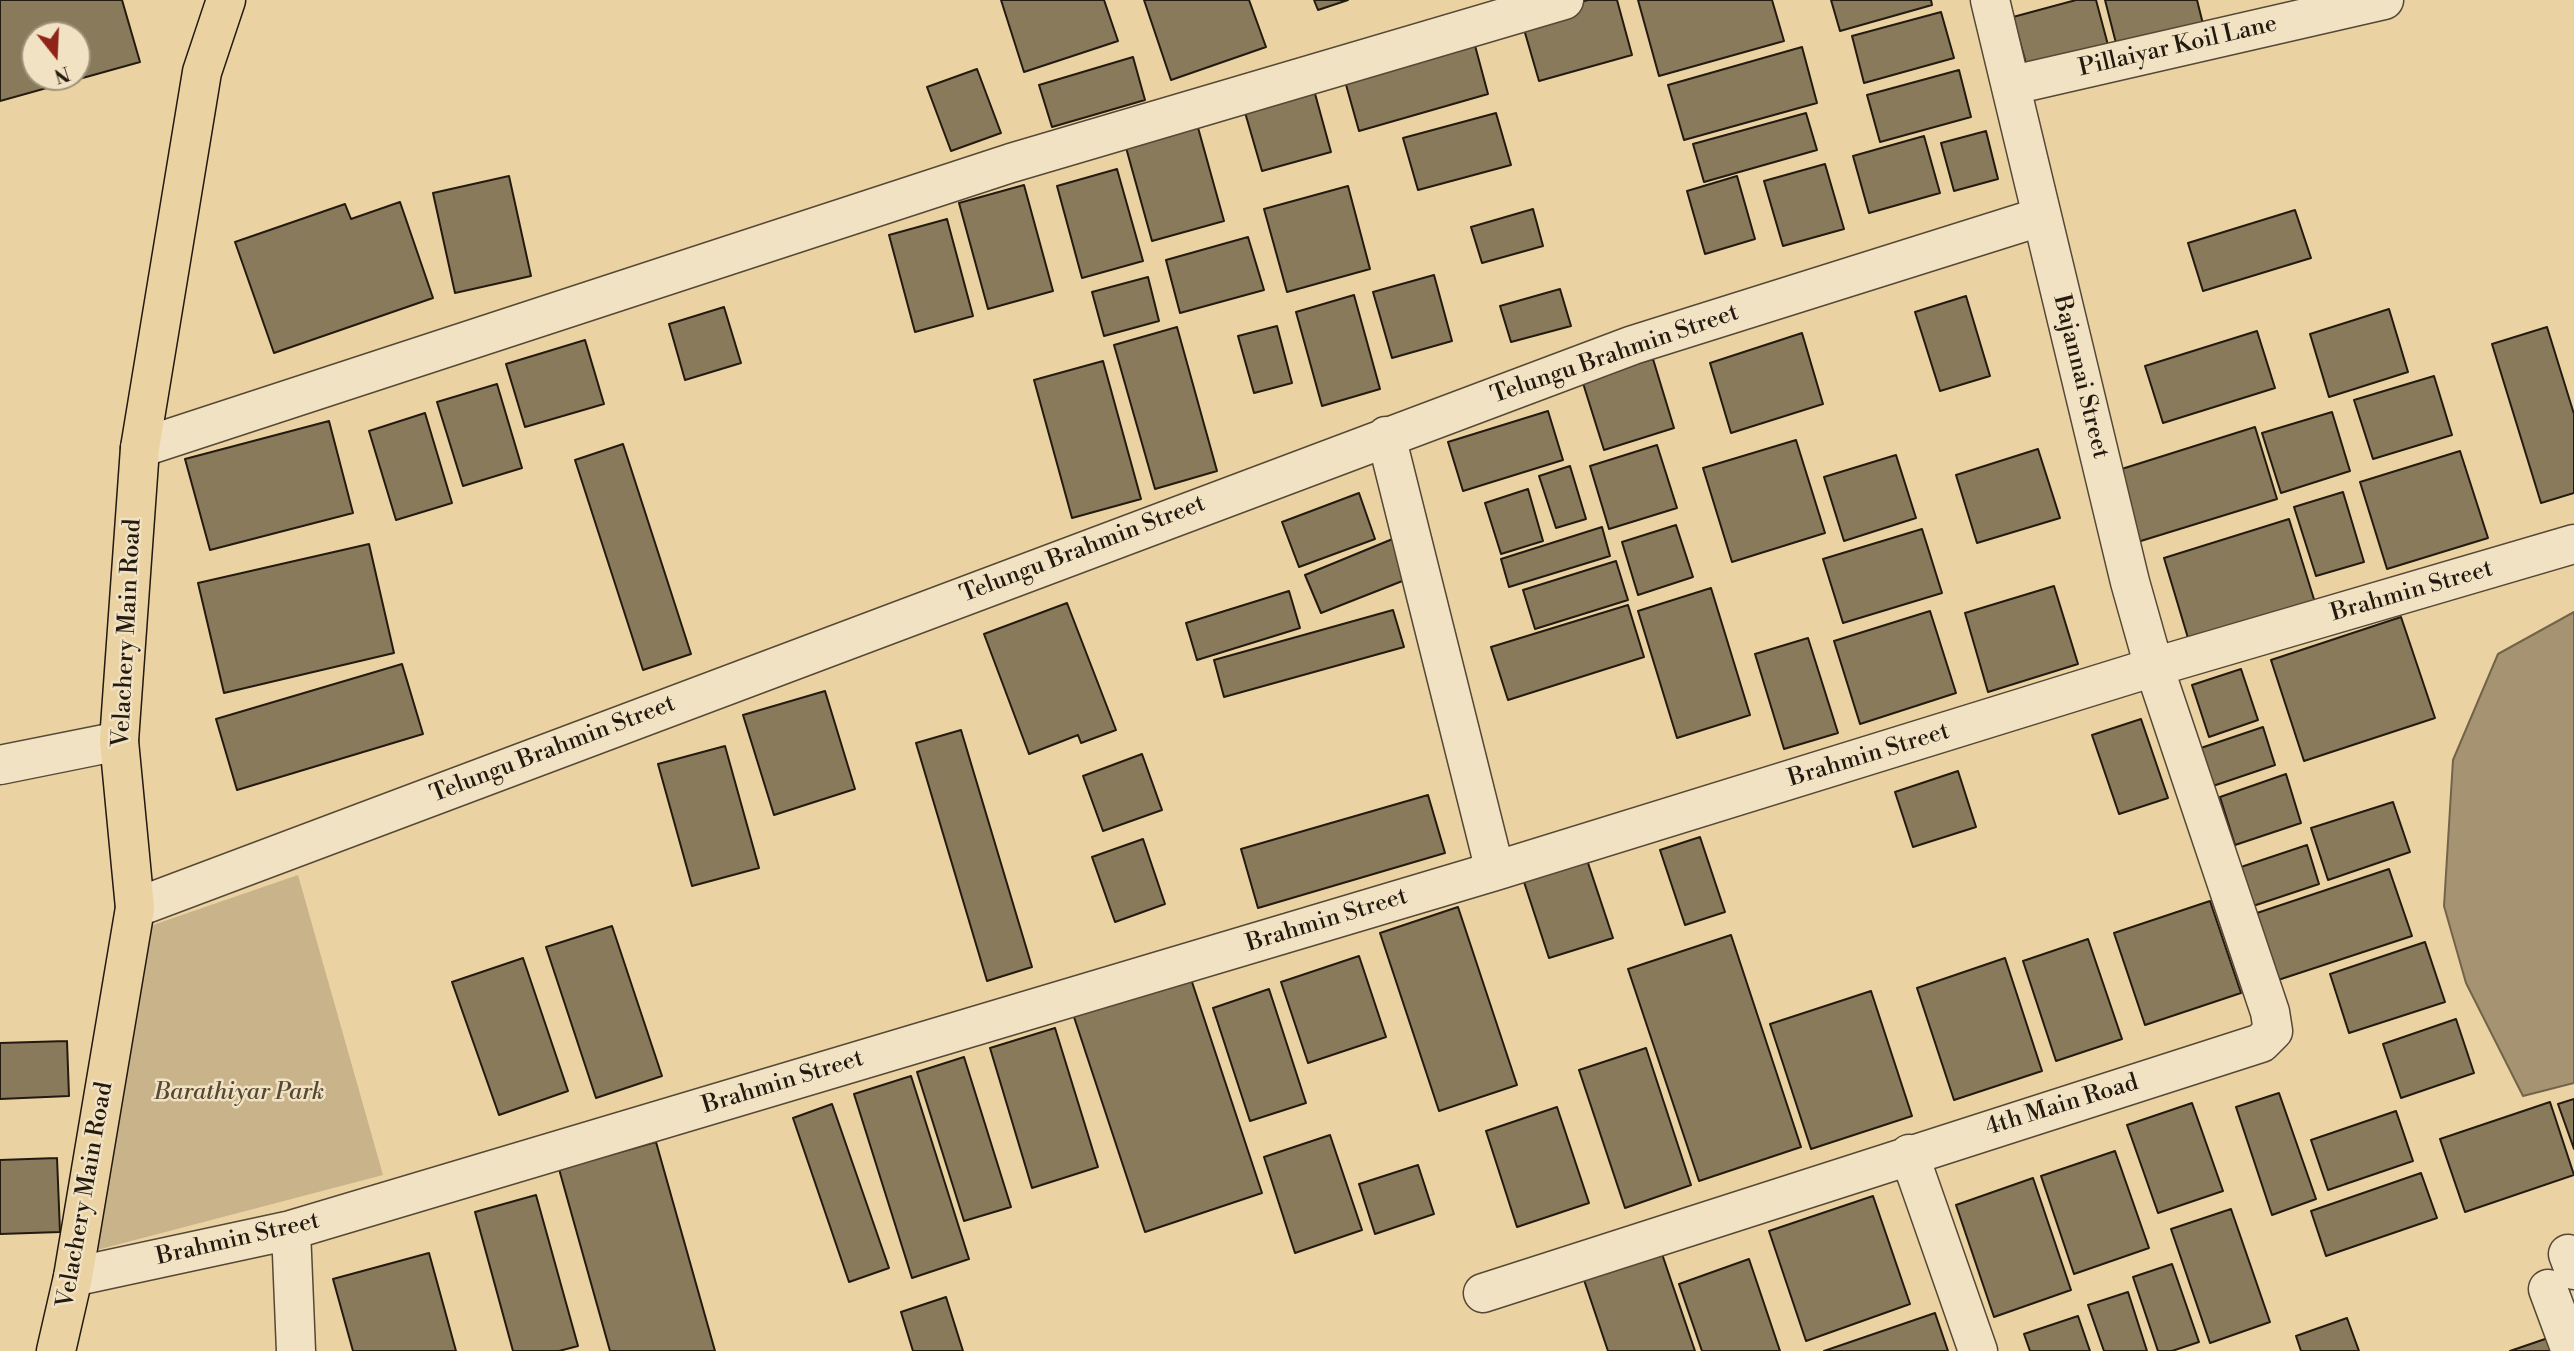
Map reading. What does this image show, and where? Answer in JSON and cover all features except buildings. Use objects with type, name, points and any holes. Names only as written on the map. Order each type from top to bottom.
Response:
[{"type":"main road","name":"Velachery Main Road","points":[[56,1351],[73,1277],[135,908],[119,741],[140,448],[202,72],[226,0]]},
{"type":"street","name":"Bajannai Street","points":[[1990,0],[2012,85],[2040,217],[2154,667]]},
{"type":"street","name":"Pillaiyar Koil Lane","points":[[2012,85],[2384,0]]},
{"type":"street","points":[[140,448],[1011,163],[1540,3]]},
{"type":"street","name":"Telungu Brahmin Street","points":[[135,908],[1633,345],[2040,217]]},
{"type":"street","points":[[1386,436],[1494,871]]},
{"type":"street","name":"Brahmin Street","points":[[73,1277],[291,1230],[1494,871],[2154,667],[2574,544]]},
{"type":"street","name":"4th Main Road","points":[[1483,1293],[2261,1043],[2273,1031],[2270,1012],[2154,667]]},
{"type":"street","points":[[0,765],[119,741]]},
{"type":"street","points":[[1909,1154],[1979,1351]]},
{"type":"street","points":[[291,1230],[296,1351]]},
{"type":"street","points":[[2564,1271],[2571,1351]]},
{"type":"green space","name":"Barathiyar Park","points":[[298,875],[383,1175],[93,1251],[150,926]]},
{"type":"shaded area","points":[[2574,612],[2574,1083],[2523,1096],[2466,983],[2444,906],[2453,760],[2498,654]]}]
